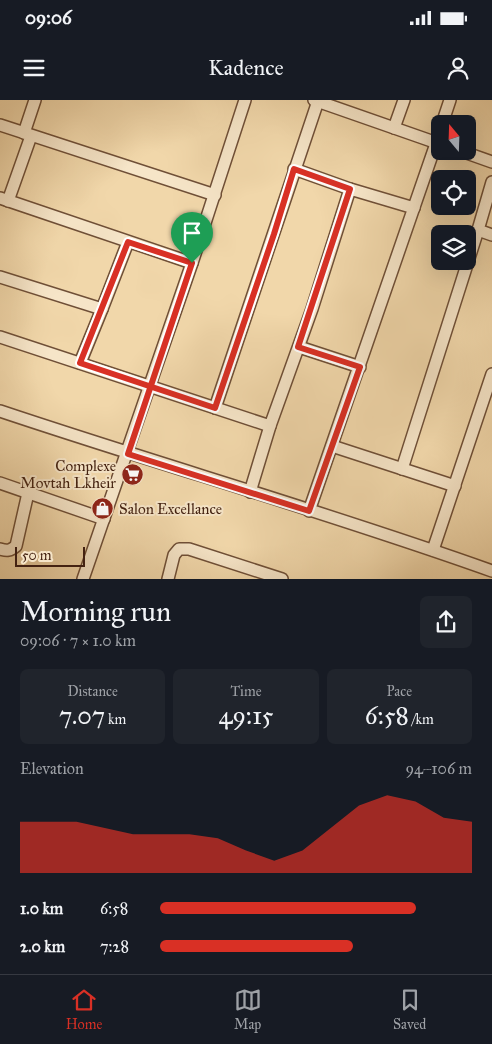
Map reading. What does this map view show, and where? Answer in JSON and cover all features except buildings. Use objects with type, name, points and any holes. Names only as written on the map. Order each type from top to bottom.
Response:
[{"type":"street","points":[[35,100],[27,134],[4,200],[192,263]]},
{"type":"street","points":[[96,579],[84,577],[128,454],[245,100]]},
{"type":"street","points":[[215,408],[274,234],[316,100],[431,141]]},
{"type":"street","points":[[394,128],[404,100]]},
{"type":"street","points":[[445,115],[450,100]]},
{"type":"street","points":[[0,125],[215,195]]},
{"type":"street","points":[[476,156],[492,162]]},
{"type":"street","points":[[309,511],[432,160]]},
{"type":"street","points":[[294,169],[350,189],[414,208]]},
{"type":"street","points":[[402,469],[492,182]]},
{"type":"street","points":[[250,492],[270,426],[350,189]]},
{"type":"street","points":[[478,230],[492,235]]},
{"type":"street","points":[[80,363],[128,242]]},
{"type":"street","points":[[0,277],[102,309]]},
{"type":"street","points":[[0,337],[270,426]]},
{"type":"street","points":[[298,347],[360,367]]},
{"type":"street","points":[[433,550],[455,486],[487,405],[492,374]]},
{"type":"street","points":[[0,411],[128,454],[433,550],[492,571]]},
{"type":"street","points":[[332,446],[455,486]]},
{"type":"street","points":[[0,484],[104,519]]},
{"type":"street","points":[[0,549],[5,551],[11,550],[16,546],[28,493]]},
{"type":"street","points":[[168,579],[174,555],[179,549],[189,549],[282,579]]},
{"type":"place","name":"Complexe Movtah Lkheir","points":[[132,475]]},
{"type":"place","name":"Salon Excellance","points":[[103,509]]},
{"type":"route","points":[[192,263],[128,242],[80,363],[150,386],[215,408],[294,169],[350,189],[298,347],[360,367],[309,511],[128,454],[150,386],[192,263]]}]
